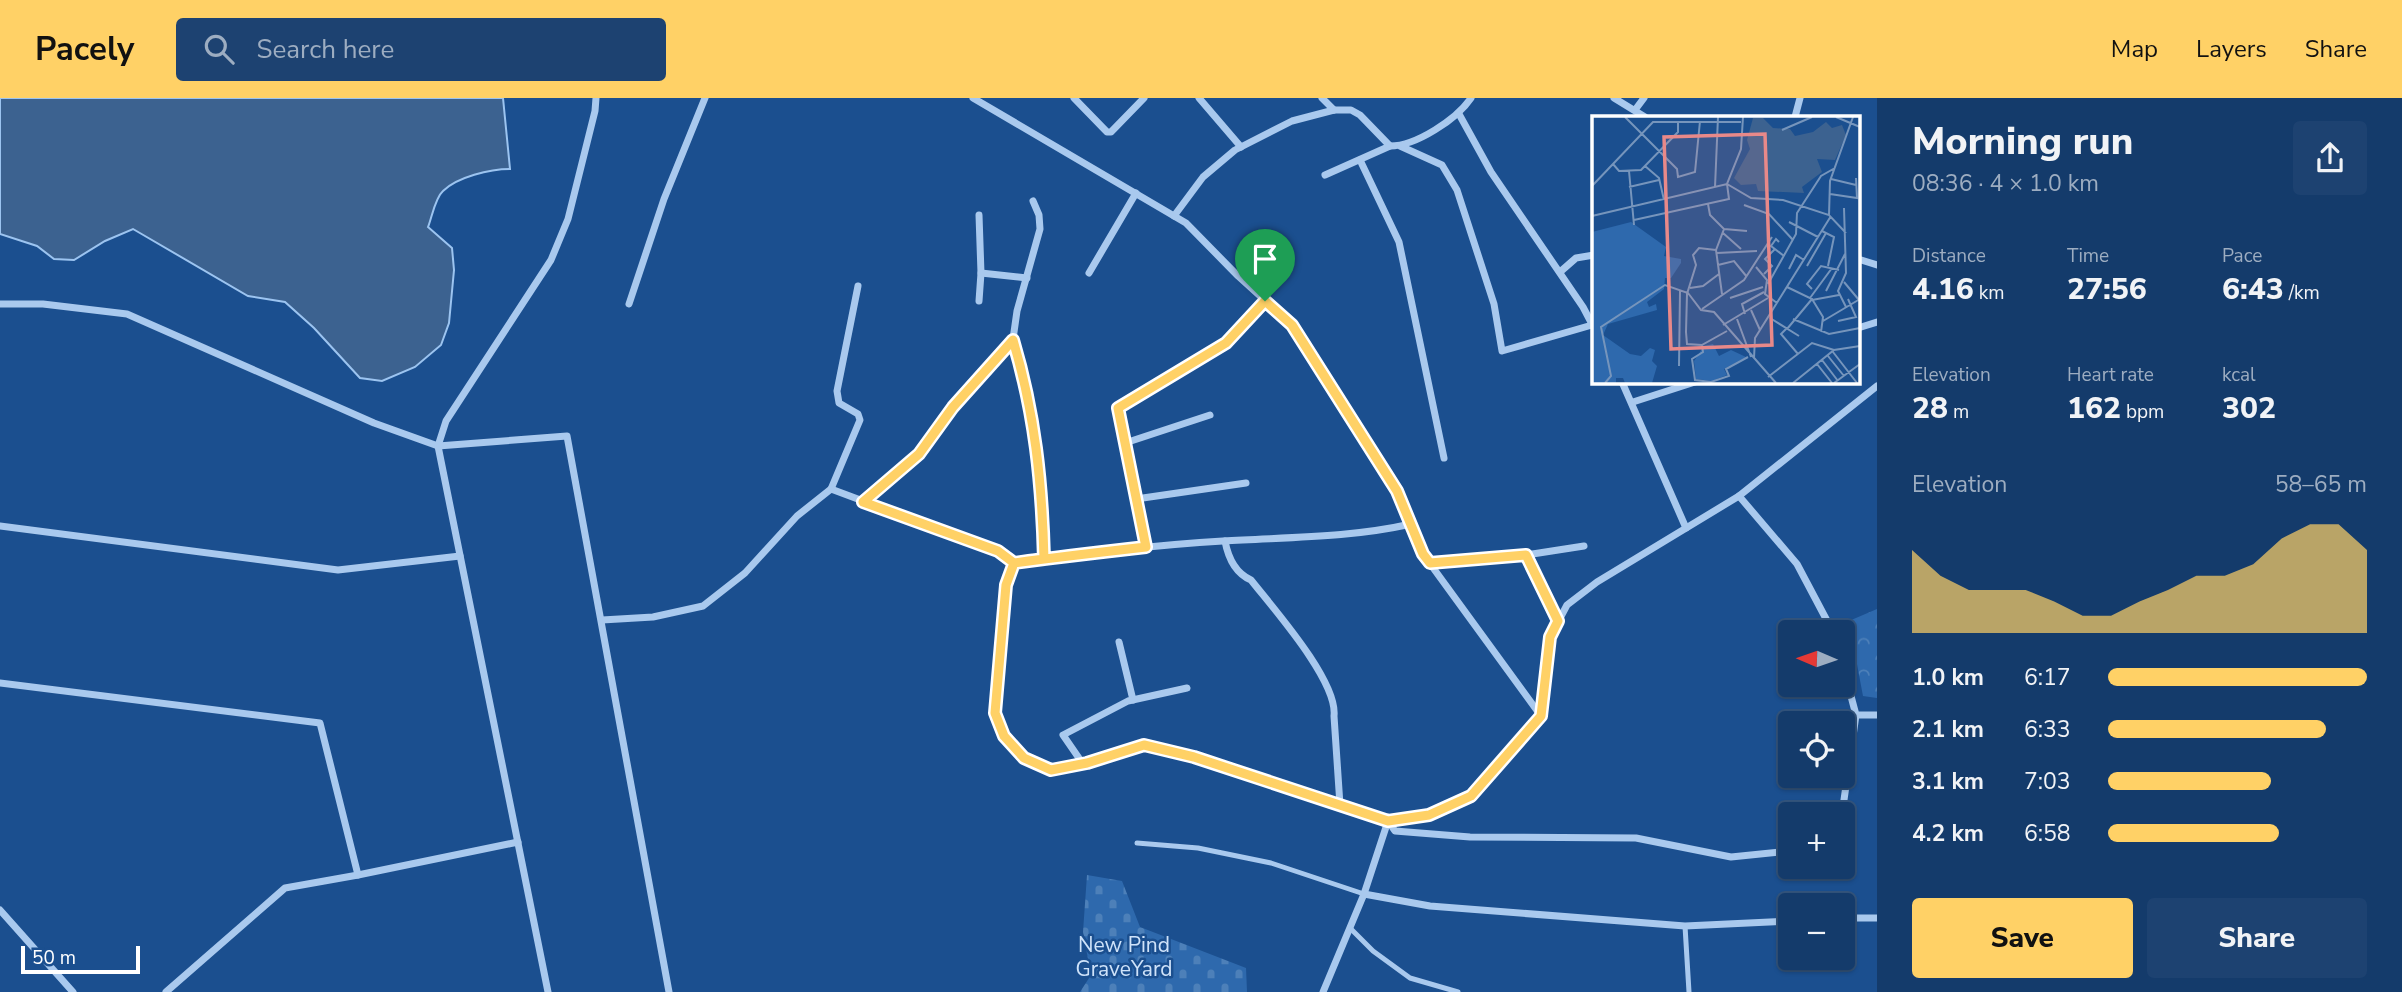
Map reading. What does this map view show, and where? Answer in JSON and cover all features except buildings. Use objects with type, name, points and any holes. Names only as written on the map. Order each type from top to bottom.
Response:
[{"type":"street","points":[[548,992],[438,446],[446,421],[544,271],[564,234],[596,111],[596,98]]},
{"type":"street","points":[[629,304],[664,199],[705,98]]},
{"type":"street","points":[[973,98],[1186,223],[1292,325],[1397,491],[1423,554],[1541,716]]},
{"type":"street","points":[[1074,98],[1107,132],[1111,132],[1144,98]]},
{"type":"street","points":[[1199,98],[1241,147]]},
{"type":"street","points":[[1322,98],[1334,110]]},
{"type":"street","points":[[1325,175],[1390,146],[1400,146],[1417,139],[1459,114],[1471,98]]},
{"type":"street","points":[[1614,98],[1644,116]]},
{"type":"street","points":[[1635,110],[1644,98]]},
{"type":"street","points":[[1795,116],[1800,98]]},
{"type":"street","points":[[1174,216],[1203,177],[1241,147],[1292,121],[1334,110],[1351,110],[1360,115],[1390,146]]},
{"type":"street","points":[[1459,114],[1491,172],[1560,272],[1592,324]]},
{"type":"street","points":[[1400,146],[1442,165],[1457,190],[1494,304],[1502,351],[1592,326]]},
{"type":"street","points":[[1360,160],[1399,242],[1444,458]]},
{"type":"street","points":[[1089,273],[1136,193]]},
{"type":"street","points":[[1033,201],[1039,215],[1040,229],[1017,311],[1013,340],[1027,387],[1040,478],[1044,559]]},
{"type":"street","points":[[979,215],[979,300]]},
{"type":"street","points":[[1560,272],[1576,258],[1592,255]]},
{"type":"street","points":[[1860,260],[1877,265]]},
{"type":"street","points":[[981,274],[1027,278]]},
{"type":"street","points":[[602,620],[653,617],[703,606],[745,573],[797,516],[831,489],[860,420],[858,414],[839,403],[837,391],[858,286]]},
{"type":"street","points":[[1146,547],[1118,408],[1226,343],[1265,301]]},
{"type":"street","points":[[0,304],[43,304],[127,314],[373,424],[438,446],[567,436],[669,992]]},
{"type":"street","points":[[1860,327],[1877,321]]},
{"type":"street","points":[[863,502],[919,454],[953,407],[1013,340]]},
{"type":"street","points":[[1623,383],[1686,528]]},
{"type":"street","points":[[1633,402],[1692,383]]},
{"type":"street","points":[[1014,563],[1006,585],[995,713],[1004,736],[1024,758],[1051,770],[1083,764],[1144,745],[1194,757],[1388,821],[1429,815],[1471,796],[1541,716],[1550,637],[1567,605],[1597,582],[1739,496],[1877,386]]},
{"type":"street","points":[[1125,443],[1210,415]]},
{"type":"street","points":[[1136,499],[1246,483]]},
{"type":"street","points":[[831,489],[998,551],[1014,563],[1146,547],[1371,533],[1410,524]]},
{"type":"street","points":[[1739,496],[1797,564],[1827,620]]},
{"type":"street","points":[[0,526],[338,570],[460,556]]},
{"type":"street","points":[[1225,541],[1230,559],[1242,576],[1251,580],[1293,631],[1329,690],[1335,706],[1340,805]]},
{"type":"street","points":[[1430,563],[1526,555],[1584,546]]},
{"type":"street","points":[[1526,555],[1558,621]]},
{"type":"street","points":[[1119,642],[1133,700]]},
{"type":"street","points":[[0,683],[320,723],[358,875]]},
{"type":"street","points":[[1083,764],[1063,735],[1133,700],[1187,688]]},
{"type":"street","points":[[1844,802],[1856,715],[1851,697]]},
{"type":"street","points":[[1856,715],[1877,715]]},
{"type":"street","points":[[1388,821],[1395,831],[1470,837],[1636,838],[1731,857],[1778,852]]},
{"type":"street","points":[[1323,992],[1364,894],[1388,821]]},
{"type":"street","points":[[166,992],[285,888],[518,842]]},
{"type":"street","points":[[1364,894],[1430,906],[1685,926],[1778,922]]},
{"type":"street","points":[[0,910],[74,992]]},
{"type":"street","points":[[1855,918],[1877,918]]},
{"type":"lane","points":[[1137,843],[1198,848],[1271,863],[1364,894]]},
{"type":"lane","points":[[1685,926],[1689,992]]},
{"type":"lane","points":[[1350,928],[1373,951],[1410,978],[1458,992]]},
{"type":"green space","points":[[1877,609],[1877,698],[1863,696],[1855,653],[1855,620],[1851,620]]},
{"type":"green space","name":"New Pind GraveYard","points":[[1087,875],[1122,881],[1140,927],[1246,968],[1247,992],[1080,992],[1091,975],[1083,932]]},
{"type":"shaded area","points":[[0,98],[503,98],[510,169],[493,170],[465,178],[443,191],[436,203],[428,227],[452,248],[454,270],[449,323],[441,345],[415,367],[382,381],[360,378],[314,328],[285,302],[248,296],[133,229],[105,241],[74,260],[54,259],[37,246],[0,234]]},
{"type":"route","points":[[1265,301],[1226,343],[1118,408],[1146,547],[1014,563],[998,551],[863,502],[919,454],[953,407],[1013,340],[1027,387],[1042,491],[1044,559],[1014,563],[1006,585],[995,713],[1004,736],[1024,758],[1051,770],[1087,763],[1144,745],[1256,776],[1388,821],[1429,815],[1471,796],[1541,716],[1550,637],[1558,621],[1526,555],[1430,563],[1423,554],[1397,491],[1292,325],[1265,301]]}]
